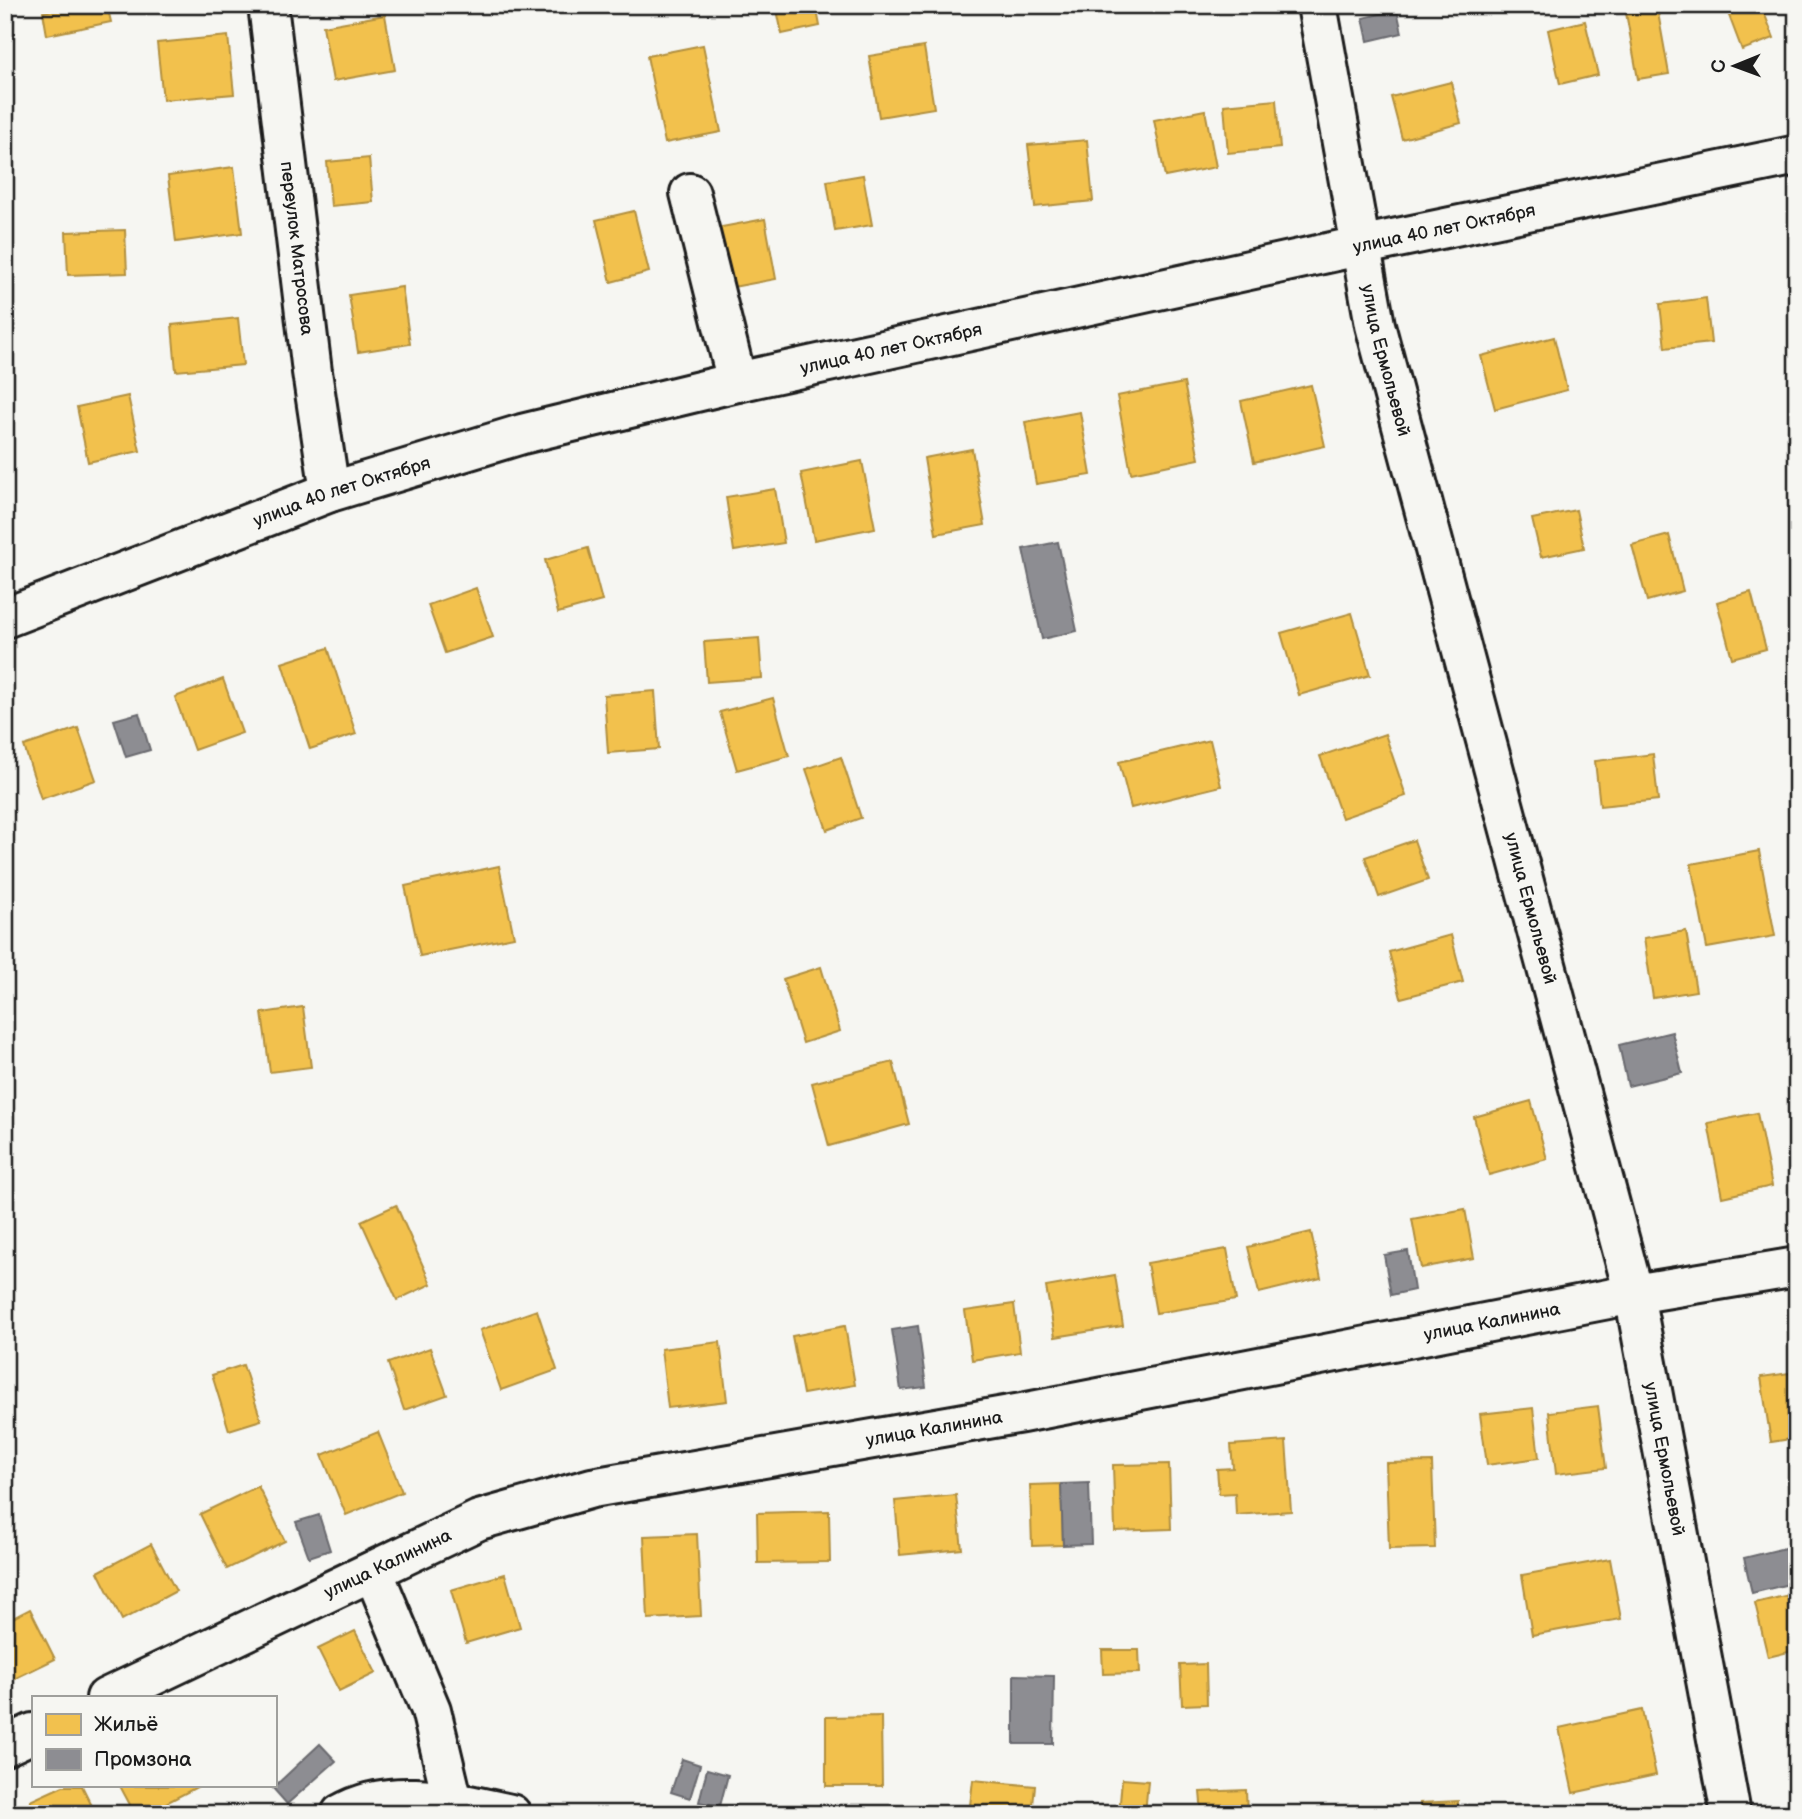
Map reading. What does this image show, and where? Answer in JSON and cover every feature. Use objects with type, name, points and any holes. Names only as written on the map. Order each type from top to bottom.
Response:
[{"type":"street","name":"переулок Матросова","points":[[268,5],[312,372],[330,492]]},
{"type":"street","name":"улица Ермольевой","points":[[1317,5],[1359,246],[1378,338],[1634,1294],[1731,1814]]},
{"type":"street","name":"улица 40 лет Октября","points":[[5,618],[330,492],[522,434],[737,382],[1359,246],[1797,155]]},
{"type":"street","points":[[690,193],[737,382]]},
{"type":"street","name":"улица Калинина","points":[[110,1696],[479,1520],[592,1488],[1022,1412],[1634,1294],[1797,1267]]},
{"type":"street","points":[[373,1571],[431,1710],[453,1802]]},
{"type":"street","points":[[5,1746],[32,1733]]},
{"type":"street","points":[[341,1814],[354,1806],[407,1797],[453,1802],[510,1814]]},
{"type":"building: Жильё","points":[[75,5],[107,5],[111,22],[47,35],[43,12]]},
{"type":"building: Жильё","points":[[776,5],[816,5],[820,26],[782,34]]},
{"type":"building: Жильё","points":[[1725,5],[1761,5],[1774,38],[1742,50]]},
{"type":"building: Жильё","points":[[1657,7],[1669,74],[1638,79],[1626,13]]},
{"type":"building: Жильё","points":[[385,15],[395,70],[333,81],[323,26]]},
{"type":"building: Жильё","points":[[1585,21],[1598,75],[1560,84],[1548,30]]},
{"type":"building: Жильё","points":[[228,36],[234,94],[163,100],[157,43]]},
{"type":"building: Жильё","points":[[703,45],[721,132],[665,143],[647,56]]},
{"type":"building: Жильё","points":[[924,47],[934,108],[879,117],[869,56]]},
{"type":"building: Жильё","points":[[1451,82],[1461,123],[1402,139],[1391,97]]},
{"type":"building: Жильё","points":[[1276,100],[1280,148],[1228,153],[1224,105]]},
{"type":"building: Жильё","points":[[1205,110],[1216,167],[1165,177],[1154,120]]},
{"type":"building: Жильё","points":[[1087,140],[1093,201],[1035,207],[1028,145]]},
{"type":"building: Жильё","points":[[369,158],[373,202],[331,206],[327,162]]},
{"type":"building: Жильё","points":[[234,167],[242,233],[176,242],[168,176]]},
{"type":"building: Жильё","points":[[863,175],[872,225],[835,231],[827,181]]},
{"type":"building: Жильё","points":[[634,211],[649,272],[611,282],[596,220]]},
{"type":"building: Жильё","points":[[765,219],[776,279],[722,289],[711,229]]},
{"type":"building: Жильё","points":[[125,230],[127,273],[68,275],[66,232]]},
{"type":"building: Жильё","points":[[402,287],[410,344],[358,352],[349,295]]},
{"type":"building: Жильё","points":[[1706,298],[1711,343],[1665,348],[1660,304]]},
{"type":"building: Жильё","points":[[238,318],[243,365],[176,371],[172,325]]},
{"type":"building: Жильё","points":[[1554,337],[1567,390],[1495,409],[1481,356]]},
{"type":"building: Жильё","points":[[1184,383],[1199,459],[1131,473],[1117,396]]},
{"type":"building: Жильё","points":[[1311,385],[1325,446],[1254,462],[1241,401]]},
{"type":"building: Жильё","points":[[128,396],[140,451],[88,462],[77,407]]},
{"type":"building: Жильё","points":[[1080,412],[1091,475],[1036,484],[1025,422]]},
{"type":"building: Жильё","points":[[972,449],[985,525],[936,534],[924,458]]},
{"type":"building: Жильё","points":[[862,461],[875,528],[814,540],[801,473]]},
{"type":"building: Жильё","points":[[775,489],[784,543],[734,551],[726,497]]},
{"type":"building: Жильё","points":[[1576,510],[1584,548],[1541,557],[1532,519]]},
{"type":"building: Жильё","points":[[1669,535],[1683,591],[1647,601],[1632,545]]},
{"type":"building: Жильё","points":[[588,548],[602,601],[558,613],[545,560]]},
{"type":"building: Жильё","points":[[476,588],[493,637],[445,653],[428,605]]},
{"type":"building: Жильё","points":[[1751,592],[1766,649],[1732,658],[1717,602]]},
{"type":"building: Жильё","points":[[1352,613],[1370,675],[1299,695],[1281,633]]},
{"type":"building: Жильё","points":[[759,638],[762,678],[707,682],[704,642]]},
{"type":"building: Жильё","points":[[328,648],[356,734],[310,749],[282,663]]},
{"type":"building: Жильё","points":[[223,679],[242,733],[194,750],[175,697]]},
{"type":"building: Жильё","points":[[655,691],[659,749],[608,753],[604,695]]},
{"type":"building: Жильё","points":[[773,698],[789,756],[737,770],[720,712]]},
{"type":"building: Жильё","points":[[78,728],[96,780],[41,799],[24,746]]},
{"type":"building: Жильё","points":[[1385,734],[1406,796],[1342,818],[1320,756]]},
{"type":"building: Жильё","points":[[1210,740],[1221,786],[1131,808],[1119,762]]},
{"type":"building: Жильё","points":[[1653,754],[1658,800],[1600,806],[1595,761]]},
{"type":"building: Жильё","points":[[841,757],[861,818],[827,830],[806,769]]},
{"type":"building: Жильё","points":[[1414,840],[1428,880],[1379,897],[1365,857]]},
{"type":"building: Жильё","points":[[1759,851],[1775,936],[1707,948],[1691,864]]},
{"type":"building: Жильё","points":[[499,866],[514,937],[420,956],[405,886]]},
{"type":"building: Жильё","points":[[1686,931],[1696,991],[1653,998],[1644,938]]},
{"type":"building: Жильё","points":[[1451,935],[1463,982],[1401,998],[1389,952]]},
{"type":"building: Жильё","points":[[821,967],[840,1031],[803,1043],[783,979]]},
{"type":"building: Жильё","points":[[303,1007],[311,1067],[270,1072],[262,1013]]},
{"type":"building: Жильё","points":[[893,1062],[909,1124],[829,1146],[812,1083]]},
{"type":"building: Жильё","points":[[1531,1101],[1547,1159],[1489,1175],[1474,1117]]},
{"type":"building: Жильё","points":[[1757,1113],[1772,1186],[1722,1197],[1708,1123]]},
{"type":"building: Жильё","points":[[396,1205],[431,1284],[397,1300],[361,1221]]},
{"type":"building: Жильё","points":[[1465,1209],[1474,1258],[1421,1268],[1412,1219]]},
{"type":"building: Жильё","points":[[1311,1232],[1321,1278],[1259,1293],[1248,1247]]},
{"type":"building: Жильё","points":[[1227,1249],[1236,1300],[1156,1313],[1147,1263]]},
{"type":"building: Жильё","points":[[1115,1275],[1123,1326],[1055,1337],[1046,1287]]},
{"type":"building: Жильё","points":[[1014,1304],[1020,1352],[972,1360],[965,1311]]},
{"type":"building: Жильё","points":[[537,1310],[557,1370],[501,1390],[480,1330]]},
{"type":"building: Жильё","points":[[845,1326],[855,1385],[803,1394],[792,1336]]},
{"type":"building: Жильё","points":[[720,1342],[727,1401],[668,1408],[661,1349]]},
{"type":"building: Жильё","points":[[430,1348],[447,1395],[404,1410],[388,1363]]},
{"type":"building: Жильё","points":[[243,1365],[261,1420],[229,1430],[212,1375]]},
{"type":"building: Жильё","points":[[1797,1372],[1797,1438],[1771,1442],[1761,1377]]},
{"type":"building: Жильё","points":[[1598,1406],[1606,1468],[1556,1474],[1549,1412]]},
{"type":"building: Жильё","points":[[1533,1408],[1539,1458],[1487,1465],[1480,1414]]},
{"type":"building: Жильё","points":[[378,1432],[402,1492],[346,1515],[322,1455]]},
{"type":"building: Жильё","points":[[1286,1441],[1291,1511],[1236,1515],[1235,1493],[1219,1494],[1217,1469],[1233,1468],[1231,1445]]},
{"type":"building: Жильё","points":[[1432,1462],[1435,1548],[1389,1549],[1386,1463]]},
{"type":"building: Жильё","points":[[1169,1464],[1171,1529],[1115,1531],[1113,1465]]},
{"type":"building: Жильё","points":[[1061,1484],[1063,1545],[1032,1546],[1030,1485]]},
{"type":"building: Жильё","points":[[258,1486],[285,1541],[227,1569],[200,1514]]},
{"type":"building: Жильё","points":[[956,1495],[962,1549],[900,1555],[895,1501]]},
{"type":"building: Жильё","points":[[829,1511],[830,1562],[758,1563],[757,1513]]},
{"type":"building: Жильё","points":[[697,1534],[701,1616],[648,1619],[644,1536]]},
{"type":"building: Жильё","points":[[151,1544],[176,1591],[122,1620],[98,1572]]},
{"type":"building: Жильё","points":[[1610,1559],[1621,1619],[1532,1635],[1522,1575]]},
{"type":"building: Жильё","points":[[505,1574],[520,1627],[466,1643],[451,1590]]},
{"type":"building: Жильё","points":[[1797,1593],[1797,1650],[1768,1657],[1755,1603]]},
{"type":"building: Жильё","points":[[30,1609],[55,1659],[10,1681],[5,1671],[5,1622]]},
{"type":"building: Жильё","points":[[355,1631],[376,1673],[339,1691],[318,1649]]},
{"type":"building: Жильё","points":[[1102,1650],[1139,1650],[1140,1673],[1103,1674]]},
{"type":"building: Жильё","points":[[1206,1664],[1207,1704],[1182,1705],[1180,1665]]},
{"type":"building: Жильё","points":[[1642,1710],[1656,1775],[1573,1793],[1559,1728]]},
{"type":"building: Жильё","points":[[881,1716],[882,1786],[826,1786],[826,1717]]},
{"type":"building: Жильё","points":[[1122,1779],[1148,1781],[1145,1814],[1119,1814]]},
{"type":"building: Жильё","points":[[973,1780],[1035,1786],[1032,1814],[969,1814]]},
{"type":"building: Жильё","points":[[61,1787],[82,1787],[96,1814],[36,1814],[30,1801]]},
{"type":"building: Жильё","points":[[121,1787],[197,1787],[145,1814],[135,1814]]},
{"type":"building: Жильё","points":[[1246,1790],[1247,1814],[1202,1814],[1200,1792]]},
{"type":"building: Жильё","points":[[1458,1801],[1458,1814],[1420,1814],[1420,1803]]},
{"type":"building: Промзона","points":[[1397,10],[1402,33],[1368,41],[1363,18]]},
{"type":"building: Промзона","points":[[1058,542],[1077,631],[1042,639],[1023,549]]},
{"type":"building: Промзона","points":[[139,713],[150,750],[126,757],[114,720]]},
{"type":"building: Промзона","points":[[1672,1032],[1682,1073],[1628,1086],[1619,1045]]},
{"type":"building: Промзона","points":[[1408,1251],[1414,1290],[1391,1295],[1384,1255]]},
{"type":"building: Промзона","points":[[918,1326],[926,1387],[901,1390],[892,1330]]},
{"type":"building: Промзона","points":[[1089,1483],[1091,1544],[1063,1545],[1061,1484]]},
{"type":"building: Промзона","points":[[319,1515],[330,1550],[309,1557],[296,1522]]},
{"type":"building: Промзона","points":[[1797,1545],[1797,1582],[1752,1593],[1744,1558]]},
{"type":"building: Промзона","points":[[1014,1675],[1054,1676],[1053,1744],[1014,1744]]},
{"type":"building: Промзона","points":[[320,1744],[336,1761],[287,1804],[272,1787]]},
{"type":"building: Промзона","points":[[682,1759],[700,1765],[690,1798],[671,1792]]},
{"type":"building: Промзона","points":[[707,1769],[728,1775],[720,1806],[699,1802]]}]
